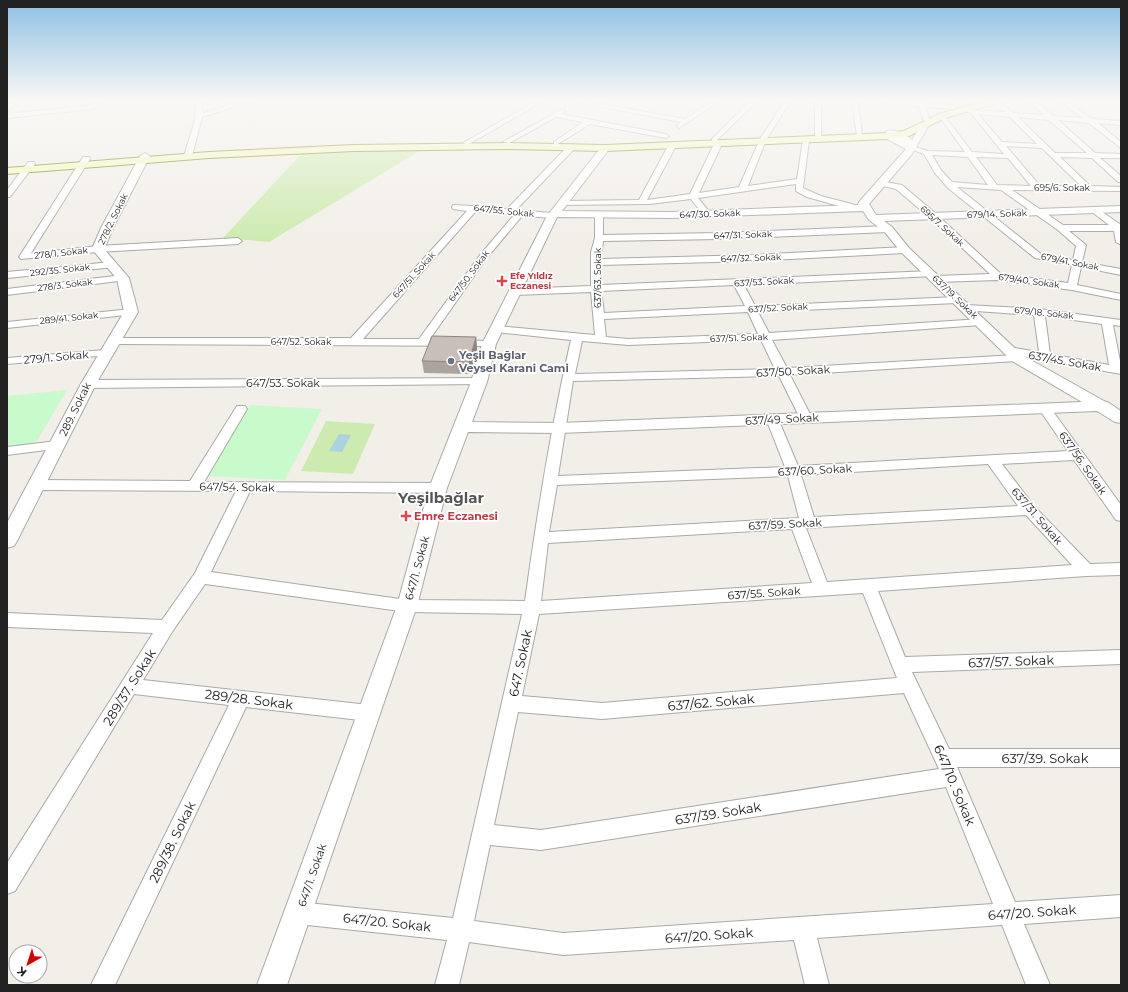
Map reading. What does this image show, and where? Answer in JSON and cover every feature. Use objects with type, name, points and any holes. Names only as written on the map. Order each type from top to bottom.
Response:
[{"type":"main road","points":[[7,171],[29,167],[189,154],[346,148]]},
{"type":"main road","points":[[7,166],[29,167]]},
{"type":"street","points":[[189,154],[191,148]]},
{"type":"street","points":[[509,212],[571,148]]},
{"type":"street","name":"647/1. Sokak","points":[[272,985],[407,606],[438,488],[479,382],[493,336],[556,211],[605,148]]},
{"type":"street","points":[[642,202],[671,148]]},
{"type":"street","points":[[707,214],[693,196],[713,148]]},
{"type":"street","points":[[743,188],[760,148]]},
{"type":"street","points":[[805,148],[799,189],[803,193],[849,204],[867,212]]},
{"type":"street","points":[[867,212],[863,204],[912,148]]},
{"type":"street","points":[[913,148],[927,153],[1012,156]]},
{"type":"street","points":[[966,148],[998,187],[1061,228],[1081,245],[1072,287]]},
{"type":"street","points":[[1005,148],[1038,189]]},
{"type":"street","points":[[1046,148],[1087,188]]},
{"type":"street","points":[[1085,148],[1121,180]]},
{"type":"street","name":"679/41. Sokak","points":[[927,153],[938,171],[950,184],[1038,256],[1121,272]]},
{"type":"street","points":[[1053,155],[1121,156]]},
{"type":"street","name":"278/2. Sokak","points":[[123,278],[98,249],[107,228],[144,158]]},
{"type":"street","name":"278/1. Sokak","points":[[84,162],[24,257],[98,249],[238,241]]},
{"type":"street","points":[[7,195],[29,167]]},
{"type":"street","name":"647/55. Sokak","points":[[456,207],[520,213],[556,211],[693,196],[799,181]]},
{"type":"street","name":"695/7. Sokak","points":[[882,183],[899,187],[932,215],[998,277]]},
{"type":"street","name":"695/6. Sokak","points":[[950,184],[1038,189],[1087,188],[1121,190]]},
{"type":"street","name":"647/51. Sokak","points":[[354,342],[474,208]]},
{"type":"street","name":"679/14. Sokak","points":[[867,212],[932,215],[1121,209]]},
{"type":"street","points":[[1095,210],[1119,228],[1121,242]]},
{"type":"street","name":"647/30. Sokak","points":[[556,211],[599,216],[867,212]]},
{"type":"street","name":"637/19. Sokak","points":[[867,212],[888,229],[905,250],[1013,354],[1121,418]]},
{"type":"street","name":"647/50. Sokak","points":[[422,342],[483,257],[520,213]]},
{"type":"street","name":"637/63. Sokak","points":[[599,216],[596,288],[601,340]]},
{"type":"street","points":[[1061,228],[1119,228]]},
{"type":"street","name":"647/31. Sokak","points":[[599,238],[719,236],[888,229]]},
{"type":"street","name":"647/32. Sokak","points":[[596,262],[753,258],[905,250]]},
{"type":"street","name":"292/35. Sokak","points":[[7,276],[112,265]]},
{"type":"street","name":"637/53. Sokak","points":[[515,292],[933,277]]},
{"type":"street","name":"679/40. Sokak","points":[[933,277],[998,277],[1072,287],[1121,297]]},
{"type":"street","points":[[123,278],[132,312]]},
{"type":"street","name":"278/3. Sokak","points":[[7,292],[123,278]]},
{"type":"street","points":[[738,283],[806,418]]},
{"type":"street","name":"637/52. Sokak","points":[[598,316],[750,309],[962,304]]},
{"type":"street","name":"679/18. Sokak","points":[[962,304],[1121,323]]},
{"type":"street","name":"289/41. Sokak","points":[[7,325],[132,312]]},
{"type":"street","name":"289. Sokak","points":[[8,538],[87,384],[132,312]]},
{"type":"street","points":[[1039,312],[1045,357]]},
{"type":"street","points":[[1107,321],[1119,370]]},
{"type":"street","name":"637/51. Sokak","points":[[493,336],[577,338],[628,342],[765,337],[980,322]]},
{"type":"street","name":"647/52. Sokak","points":[[109,347],[422,342],[493,336]]},
{"type":"street","name":"647. Sokak","points":[[447,985],[461,930],[532,608],[541,538],[568,378],[577,338]]},
{"type":"street","name":"279/1. Sokak","points":[[7,362],[109,347]]},
{"type":"street","name":"637/45. Sokak","points":[[1013,354],[1045,357],[1119,370]]},
{"type":"street","name":"637/50. Sokak","points":[[568,378],[782,372],[1013,354]]},
{"type":"street","name":"647/53. Sokak","points":[[87,384],[479,382]]},
{"type":"street","name":"637/49. Sokak","points":[[462,427],[560,428],[1045,410],[1103,406]]},
{"type":"street","points":[[194,486],[241,409]]},
{"type":"street","name":"637/56. Sokak","points":[[1045,410],[1121,516]]},
{"type":"street","points":[[773,421],[794,471],[803,523],[822,589]]},
{"type":"street","points":[[7,451],[57,445]]},
{"type":"street","name":"637/60. Sokak","points":[[551,481],[794,471],[1078,455]]},
{"type":"street","name":"637/31. Sokak","points":[[990,459],[1029,510],[1086,570]]},
{"type":"street","name":"647/54. Sokak","points":[[36,485],[438,488]]},
{"type":"street","name":"289/37. Sokak","points":[[7,883],[166,627],[202,576],[245,487]]},
{"type":"street","name":"637/59. Sokak","points":[[541,538],[1029,510]]},
{"type":"street","name":"637/55. Sokak","points":[[202,576],[407,606],[532,608],[1086,570],[1121,569]]},
{"type":"street","name":"647/10. Sokak","points":[[868,586],[900,665],[944,758],[1038,985]]},
{"type":"street","points":[[7,620],[166,627]]},
{"type":"street","name":"637/57. Sokak","points":[[900,665],[1121,657]]},
{"type":"street","name":"637/62. Sokak","points":[[511,703],[602,711],[910,685]]},
{"type":"street","name":"289/28. Sokak","points":[[129,686],[369,713]]},
{"type":"street","name":"289/38. Sokak","points":[[103,985],[241,698]]},
{"type":"street","name":"637/39. Sokak","points":[[944,758],[1121,758]]},
{"type":"street","name":"637/39. Sokak","points":[[482,834],[541,840],[952,777]]},
{"type":"street","name":"647/20. Sokak","points":[[298,912],[461,930],[563,944],[802,929],[1121,906]]},
{"type":"street","points":[[802,929],[817,985]]},
{"type":"green space","points":[[423,149],[269,242],[223,238],[303,152]]},
{"type":"green space","points":[[67,390],[35,444],[7,446],[7,396]]},
{"type":"green space","points":[[251,405],[322,409],[285,480],[206,476]]},
{"type":"green space","points":[[326,421],[375,424],[353,474],[301,471]]},
{"type":"water","points":[[339,434],[351,435],[342,452],[329,451]]},
{"type":"building","points":[[432,336],[476,337],[469,362],[422,361]]},
{"type":"place","name":"Efe Yıldız Eczanesi","points":[[502,281]]},
{"type":"place","name":"Yeşil Bağlar Veysel Karani Cami","points":[[451,361]]},
{"type":"place","name":"Emre Eczanesi","points":[[406,516]]},
{"type":"district","name":"Yeşilbağlar","points":[[441,498]]}]
